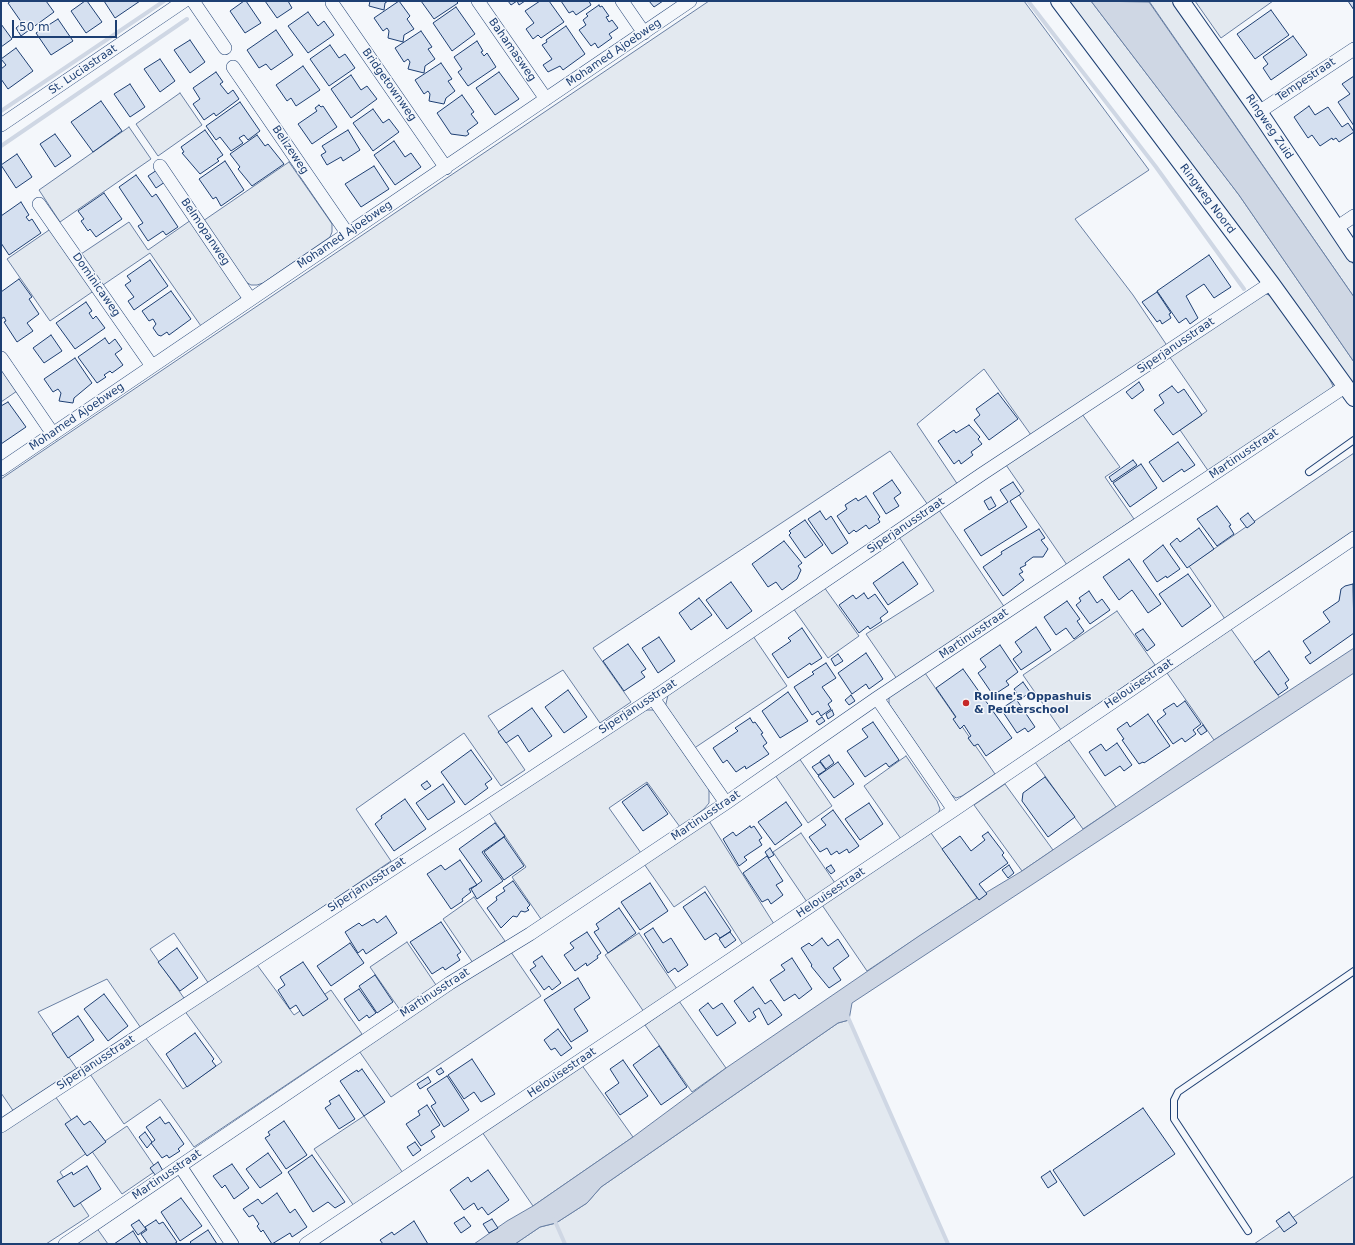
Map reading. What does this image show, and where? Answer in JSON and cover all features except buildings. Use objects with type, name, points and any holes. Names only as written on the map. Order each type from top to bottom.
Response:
[{"type":"street","name":"St. Luciastraat","points":[[1,125],[184,1]]},
{"type":"street","points":[[193,1],[225,48]]},
{"type":"street","name":"Bahamasweg","points":[[478,1],[546,99]]},
{"type":"street","points":[[622,1],[644,33]]},
{"type":"street","name":"Mohamed Ajoebweg","points":[[1,469],[690,1]]},
{"type":"street","name":"Ringweg Noord","points":[[1059,1],[1271,283],[1350,392]]},
{"type":"street","name":"Ringweg Zuid","points":[[1181,1],[1259,112],[1354,254]]},
{"type":"street","name":"Bridgetownweg","points":[[332,3],[446,168]]},
{"type":"street","name":"Tempestraat","points":[[1259,112],[1354,49]]},
{"type":"street","name":"Belizeweg","points":[[234,67],[347,233]]},
{"type":"street","name":"Belmopanweg","points":[[160,166],[250,299]]},
{"type":"street","name":"Dominicaweg","points":[[39,204],[152,366]]},
{"type":"street","points":[[1336,228],[1354,216]]},
{"type":"street","name":"Siperjanusstraat","points":[[1,1126],[653,698],[982,474],[1271,283]]},
{"type":"street","points":[[1,358],[53,434]]},
{"type":"street","name":"Martinusstraat","points":[[65,1244],[450,983],[530,934],[726,803],[877,698],[1350,392]]},
{"type":"street","name":"Helouisestraat","points":[[306,1244],[954,810],[1354,538]]},
{"type":"street","points":[[653,698],[726,803]]},
{"type":"street","points":[[877,698],[954,810]]},
{"type":"street","points":[[180,1166],[232,1244]]},
{"type":"lane","points":[[1309,472],[1354,440]]},
{"type":"lane","points":[[1248,1231],[1174,1119],[1174,1100],[1178,1092],[1354,971]]},
{"type":"shaded area","points":[[709,1],[1024,1],[1149,170],[1075,219],[1133,295],[1168,347],[1031,435],[984,369],[917,424],[958,485],[928,505],[890,451],[593,648],[631,702],[600,723],[563,670],[488,716],[525,770],[501,786],[464,733],[356,809],[391,861],[209,984],[174,933],[150,949],[186,1001],[143,1031],[107,979],[38,1012],[77,1069],[14,1112],[1,1093],[1,479]]},
{"type":"shaded area","points":[[1069,1],[1091,1],[1239,195],[1354,362],[1354,386],[1243,232]]},
{"type":"shaded area","points":[[1091,1],[1149,2],[1354,297],[1354,362],[1239,195]]},
{"type":"shaded area","points":[[1149,1],[1176,1],[1262,124],[1354,265],[1354,297]]},
{"type":"shaded area","points":[[1195,1],[1273,1],[1221,38]]},
{"type":"shaded area","points":[[180,93],[202,125],[158,156],[136,124]]},
{"type":"shaded area","points":[[129,127],[151,159],[60,222],[39,190]]},
{"type":"shaded area","points":[[289,162],[332,224],[332,232],[330,237],[263,283],[251,285],[244,281],[203,221]]},
{"type":"shaded area","points":[[191,220],[242,295],[240,299],[201,326],[150,253],[103,285],[81,254],[129,222],[148,250]]},
{"type":"shaded area","points":[[52,228],[95,290],[50,321],[7,259]]},
{"type":"shaded area","points":[[1266,294],[1272,296],[1325,370],[1333,386],[1329,391],[1209,472],[1180,430],[1207,411],[1169,356],[1262,295]]},
{"type":"shaded area","points":[[1,368],[17,391],[1,402]]},
{"type":"shaded area","points":[[1082,414],[1120,467],[1105,477],[1134,519],[1067,565],[1019,495],[1024,491],[1006,465]]},
{"type":"shaded area","points":[[1354,453],[1354,533],[1225,619],[1189,566]]},
{"type":"shaded area","points":[[939,510],[1005,608],[897,679],[866,634],[934,591],[899,537]]},
{"type":"shaded area","points":[[824,587],[859,636],[828,658],[793,608]]},
{"type":"shaded area","points":[[1117,611],[1155,665],[1061,730],[1023,675]]},
{"type":"shaded area","points":[[1231,629],[1280,698],[1214,740],[1167,673]]},
{"type":"shaded area","points":[[753,636],[787,686],[693,749],[665,708],[668,695]]},
{"type":"shaded area","points":[[1354,648],[1354,673],[852,1003],[849,1020],[838,1023],[601,1187],[587,1203],[556,1223],[540,1227],[515,1244],[474,1244],[507,1221],[533,1206],[633,1137],[726,1068],[919,936],[1022,871],[1214,740]]},
{"type":"shaded area","points":[[925,673],[995,774],[962,796],[956,798],[949,793],[889,704],[889,697]]},
{"type":"shaded area","points":[[646,710],[654,710],[709,789],[709,803],[704,809],[680,827],[647,782],[609,808],[641,853],[543,922],[512,877],[526,867],[488,811]]},
{"type":"shaded area","points":[[1069,740],[1116,807],[1083,829],[1035,762]]},
{"type":"shaded area","points":[[906,756],[937,801],[940,809],[938,814],[901,839],[864,786]]},
{"type":"shaded area","points":[[799,758],[832,806],[808,823],[775,775]]},
{"type":"shaded area","points":[[1005,784],[1053,850],[1022,871],[974,805]]},
{"type":"shaded area","points":[[706,816],[774,924],[743,945],[705,886],[674,907],[642,861]]},
{"type":"shaded area","points":[[801,833],[837,886],[809,905],[773,852]]},
{"type":"shaded area","points":[[931,833],[977,898],[867,971],[822,905]]},
{"type":"shaded area","points":[[474,897],[505,941],[473,963],[443,919]]},
{"type":"shaded area","points":[[639,933],[677,989],[644,1012],[605,955]]},
{"type":"shaded area","points":[[407,942],[436,985],[400,1010],[370,967]]},
{"type":"shaded area","points":[[511,952],[541,996],[391,1097],[357,1048]]},
{"type":"shaded area","points":[[255,962],[294,1015],[331,990],[362,1034],[194,1147],[160,1099],[124,1124],[90,1074],[145,1037],[183,1089],[222,1062],[184,1010]]},
{"type":"shaded area","points":[[679,1001],[726,1068],[692,1092],[645,1025]]},
{"type":"shaded area","points":[[849,1020],[948,1244],[515,1244],[540,1227],[556,1223],[587,1203],[601,1187],[838,1023]]},
{"type":"shaded area","points":[[581,1064],[633,1137],[533,1206],[482,1132]]},
{"type":"shaded area","points":[[55,1096],[92,1150],[127,1126],[157,1170],[122,1194],[91,1150],[60,1172],[89,1216],[46,1244],[1,1244],[1,1132]]},
{"type":"shaded area","points":[[364,1116],[403,1173],[354,1206],[314,1149]]},
{"type":"shaded area","points":[[1354,1176],[1354,1244],[1254,1244]]},
{"type":"shaded area","points":[[94,1224],[108,1244],[73,1244]]},
{"type":"waterway","points":[[1,111],[164,1]]},
{"type":"waterway","points":[[1028,1],[1156,167],[1244,289]]},
{"type":"waterway","points":[[1,146],[187,19]]},
{"type":"waterway","points":[[847,1015],[948,1244]]},
{"type":"waterway","points":[[554,1219],[565,1244]]},
{"type":"place","name":"Roline's Oppashuis & Peuterschool","points":[[966,703]]}]
